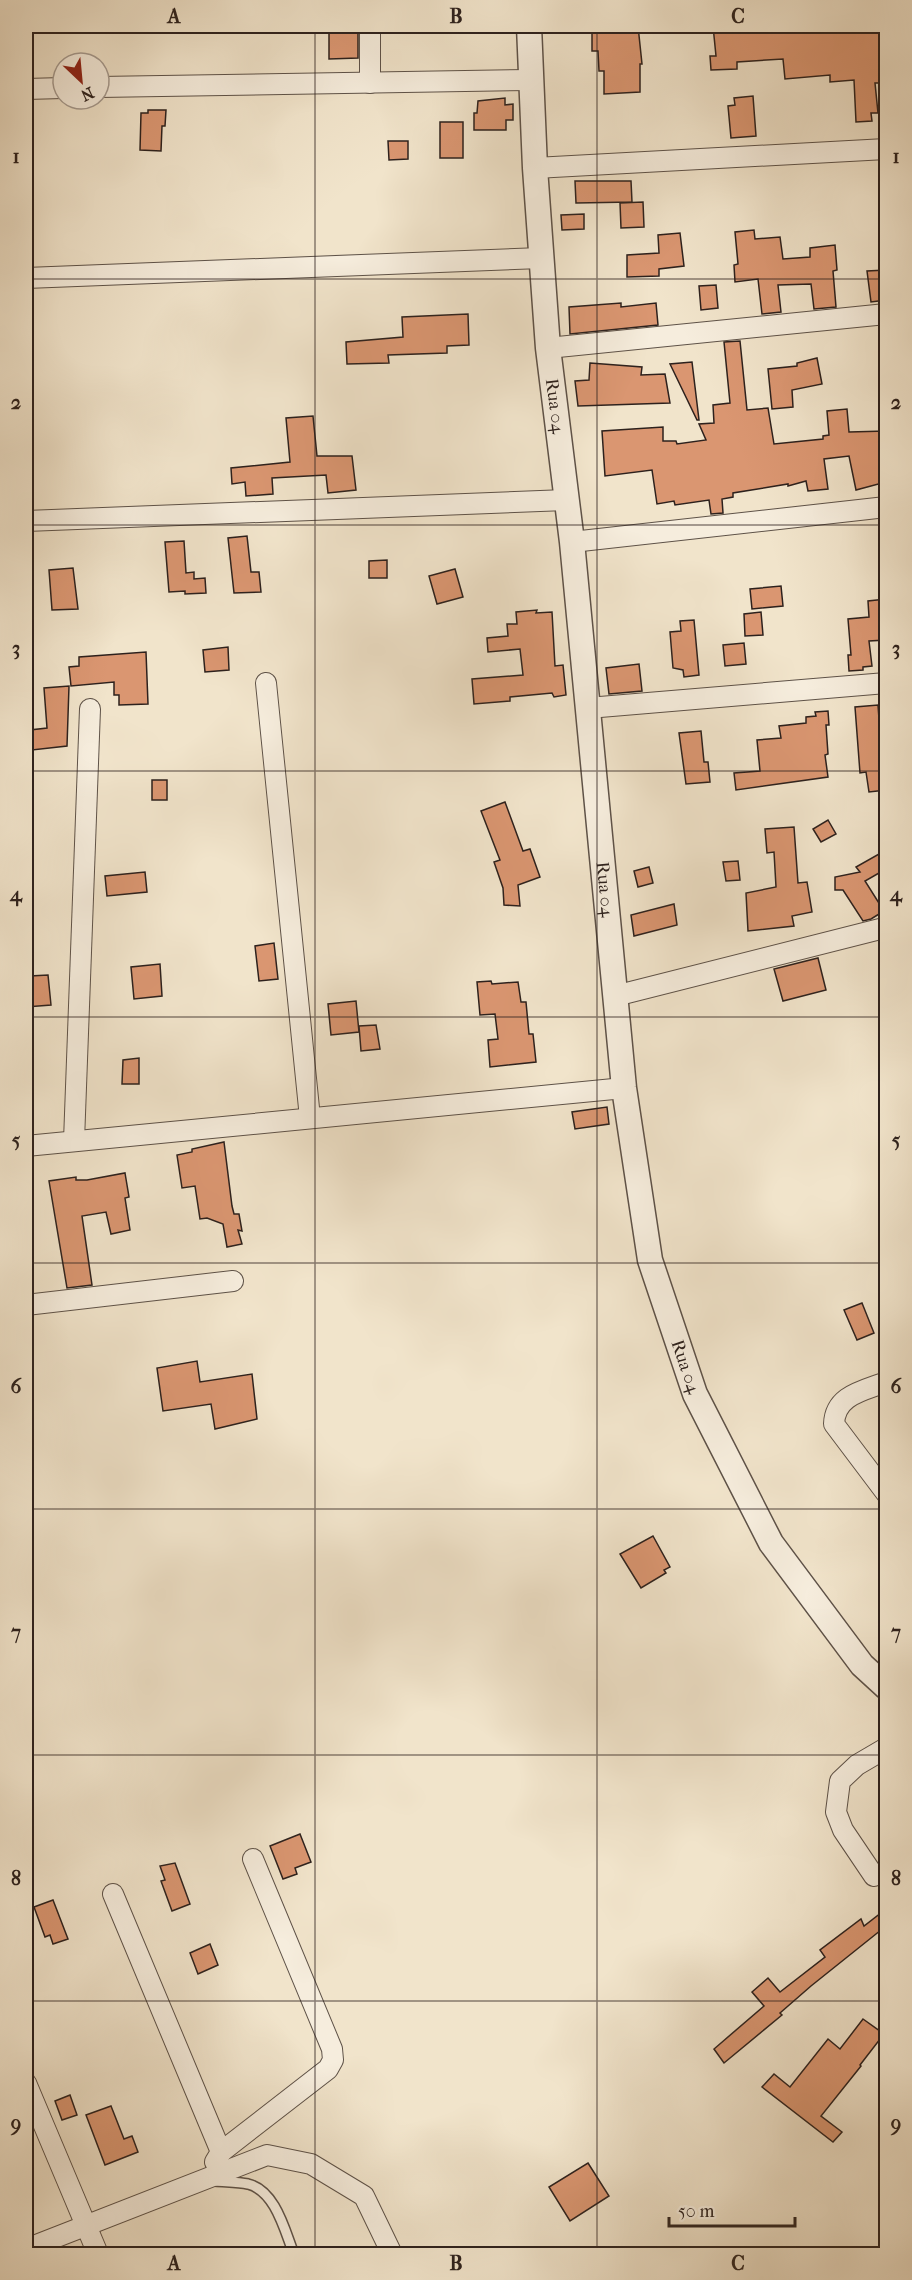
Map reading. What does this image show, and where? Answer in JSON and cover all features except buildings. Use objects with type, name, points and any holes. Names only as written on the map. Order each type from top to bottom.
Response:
[{"type":"street","points":[[370,26],[370,82]]},
{"type":"street","name":"Rua 04","points":[[529,26],[535,168],[548,348],[572,542],[624,1088],[650,1260],[695,1394],[771,1543],[862,1665],[886,1687]]},
{"type":"street","points":[[111,87],[531,80]]},
{"type":"street","points":[[26,89],[51,88]]},
{"type":"street","points":[[535,168],[886,149]]},
{"type":"street","points":[[26,278],[541,258]]},
{"type":"street","points":[[548,348],[886,314]]},
{"type":"street","points":[[26,522],[566,500]]},
{"type":"street","points":[[572,542],[886,507]]},
{"type":"street","points":[[266,683],[310,1118]]},
{"type":"street","points":[[588,708],[886,683]]},
{"type":"street","points":[[74,1141],[90,709]]},
{"type":"street","points":[[615,996],[884,928]]},
{"type":"street","points":[[26,1146],[624,1088]]},
{"type":"street","points":[[26,1305],[233,1281]]},
{"type":"street","points":[[886,1382],[846,1398],[834,1411],[834,1424],[886,1493]]},
{"type":"street","points":[[874,1876],[843,1830],[836,1812],[840,1781],[857,1765],[886,1748]]},
{"type":"street","points":[[205,2180],[221,2152],[328,2069],[333,2060],[332,2049],[253,1859]]},
{"type":"street","points":[[113,1894],[221,2152]]},
{"type":"street","points":[[26,2083],[98,2254]]},
{"type":"street","points":[[26,2249],[267,2155],[311,2164],[364,2196],[392,2254]]},
{"type":"lane","points":[[205,2180],[251,2185],[267,2196],[278,2213],[294,2254]]}]
